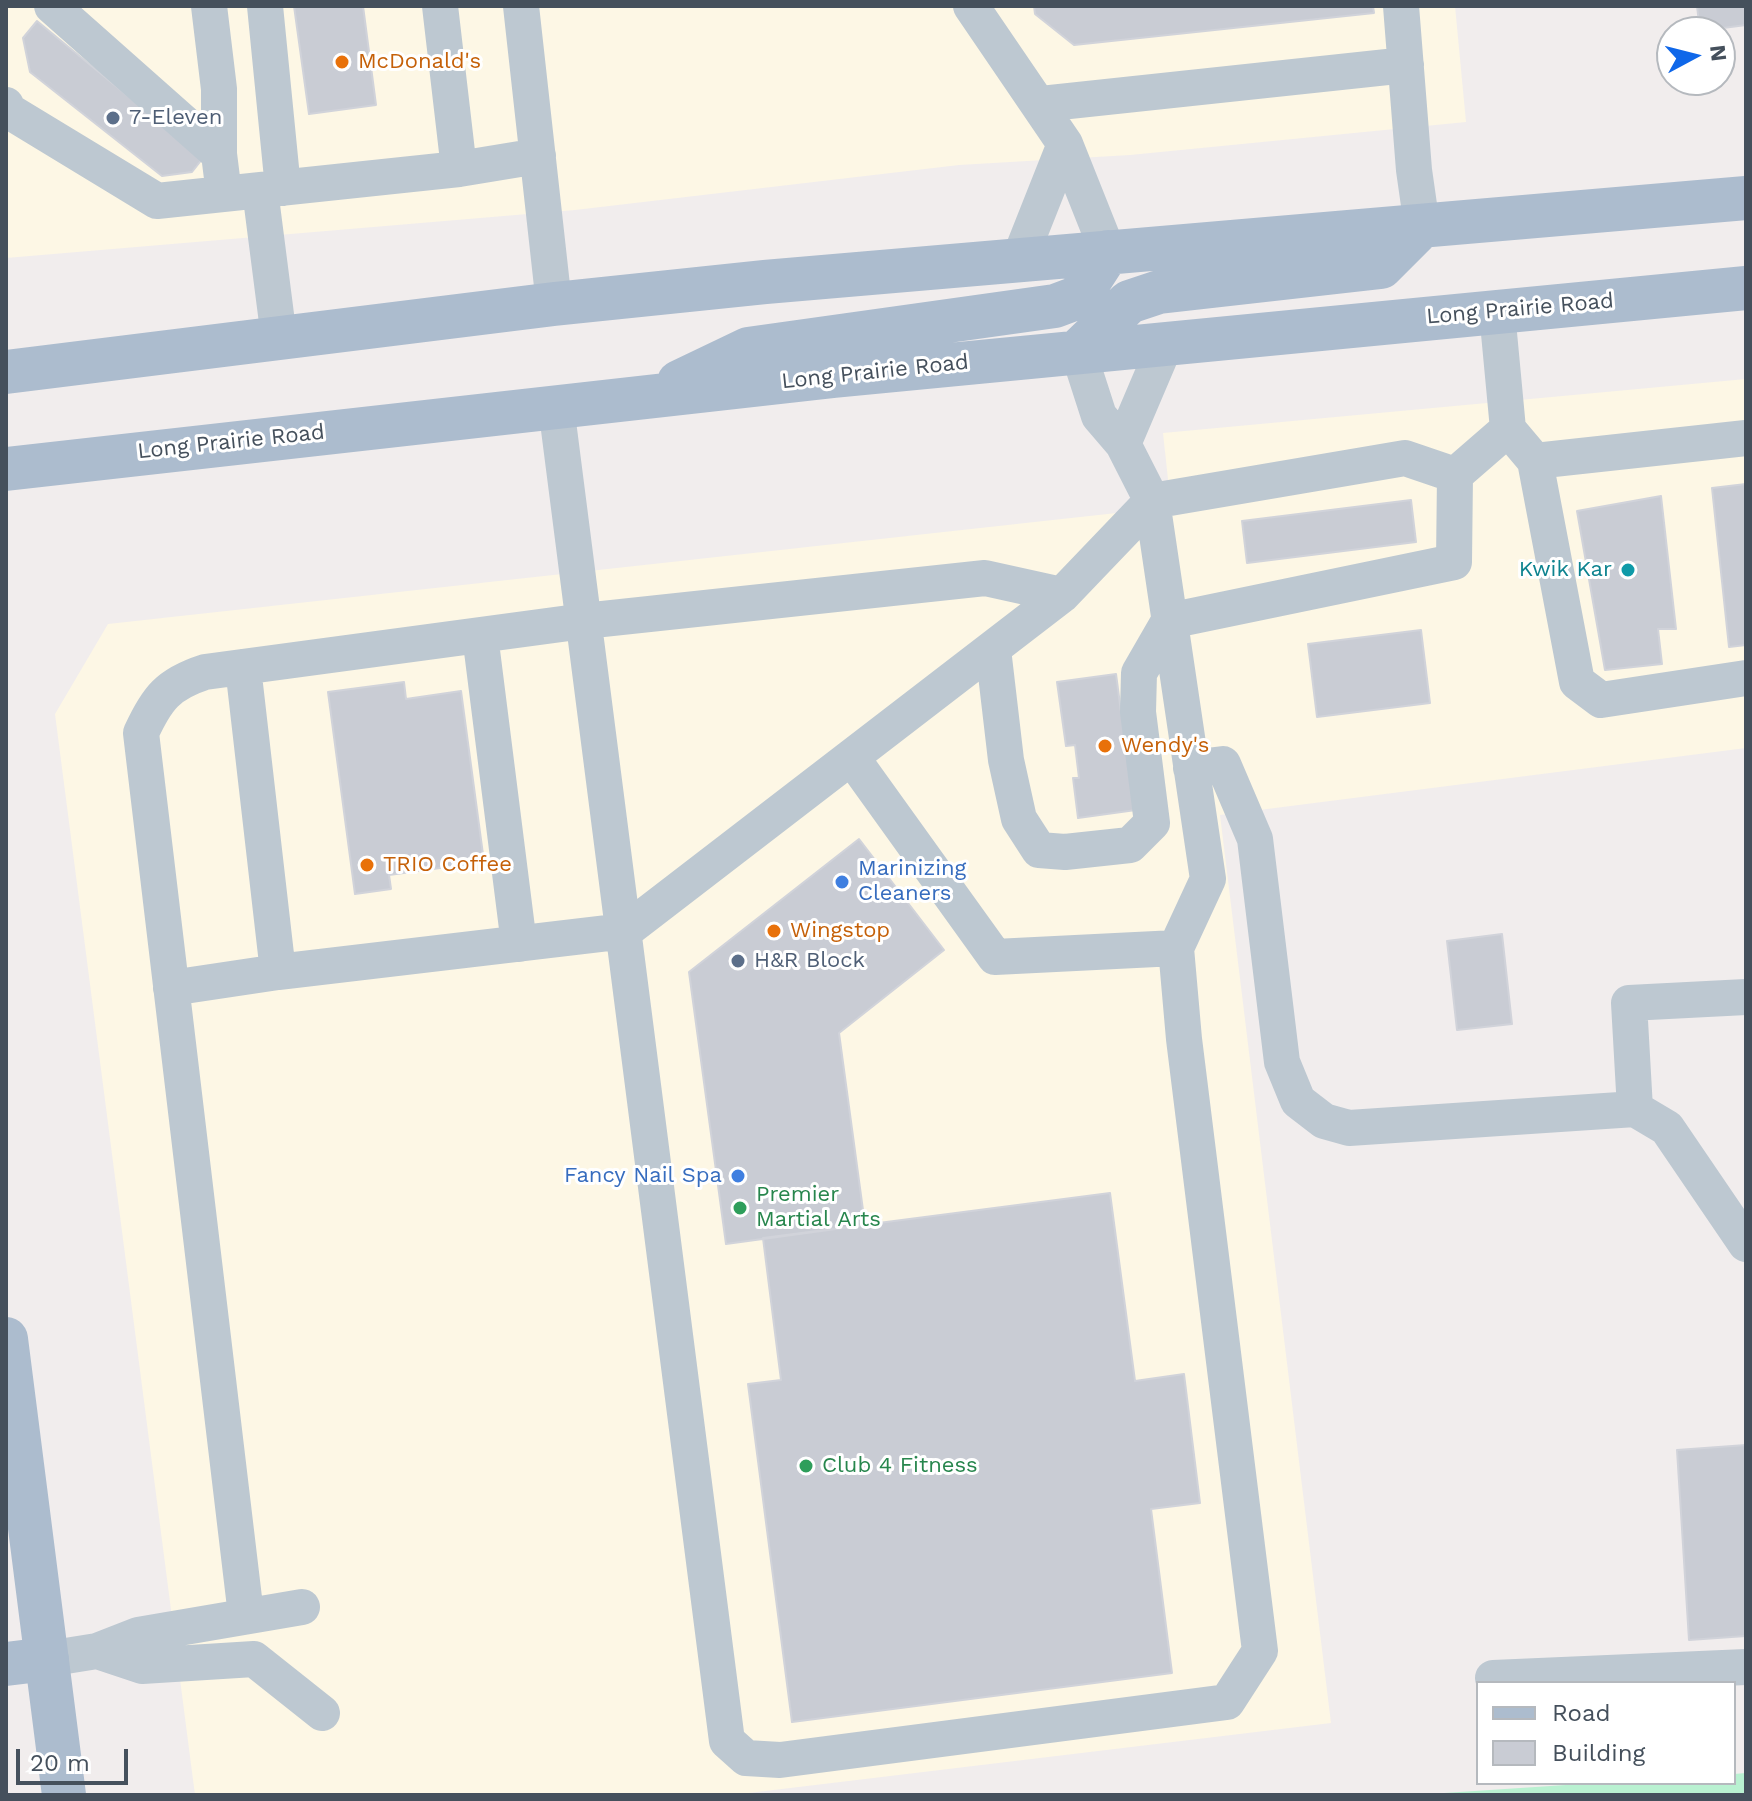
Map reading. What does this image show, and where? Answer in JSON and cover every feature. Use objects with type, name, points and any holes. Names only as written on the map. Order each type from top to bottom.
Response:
[{"type":"main road","points":[[6,372],[554,304],[1108,252],[1746,198]]},
{"type":"main road","points":[[1078,351],[1129,302],[1159,292],[1381,267],[1422,226]]},
{"type":"main road","points":[[651,396],[748,349],[1055,306],[1079,297],[1108,252]]},
{"type":"main road","name":"Long Prairie Road","points":[[6,469],[556,406],[1078,351],[1746,288]]},
{"type":"main road","points":[[6,1339],[26,1662],[64,1795]]},
{"type":"lane","points":[[52,6],[219,154]]},
{"type":"lane","points":[[209,6],[219,89],[219,154],[224,194]]},
{"type":"lane","points":[[265,6],[278,120]]},
{"type":"lane","points":[[279,338],[272,189],[290,37],[286,6]]},
{"type":"lane","points":[[440,6],[459,169]]},
{"type":"lane","points":[[521,6],[554,304]]},
{"type":"lane","points":[[971,6],[1041,104],[1065,144],[1108,252]]},
{"type":"lane","points":[[1401,6],[1414,170],[1422,226]]},
{"type":"lane","points":[[1041,104],[1406,65]]},
{"type":"lane","points":[[6,105],[7,110],[157,201],[459,169],[538,156]]},
{"type":"lane","points":[[1019,260],[1065,144]]},
{"type":"lane","points":[[1497,312],[1508,429],[1535,461],[1577,682],[1601,700],[1746,678]]},
{"type":"lane","points":[[1123,444],[1166,343]]},
{"type":"lane","points":[[556,406],[727,1741],[746,1758],[780,1760],[1227,1702],[1260,1651],[1184,1039],[1176,948],[1208,879],[1152,501],[1123,444],[1099,416],[1078,351]]},
{"type":"lane","points":[[993,649],[1006,760],[1019,819],[1039,850],[1065,852],[1130,845],[1152,823],[1138,712],[1139,673],[1169,621],[1454,562],[1455,475],[1508,429]]},
{"type":"lane","points":[[1535,461],[1746,438]]},
{"type":"lane","points":[[171,988],[278,972],[625,931],[1062,595],[1152,501],[1405,458],[1455,475]]},
{"type":"lane","points":[[246,1615],[141,733],[153,706],[176,682],[205,672],[584,621],[985,578],[1062,595]]},
{"type":"lane","points":[[480,635],[519,944]]},
{"type":"lane","points":[[243,667],[278,972]]},
{"type":"lane","points":[[852,758],[995,957],[1176,948]]},
{"type":"lane","points":[[1191,768],[1223,764],[1255,839],[1282,1062],[1298,1101],[1324,1121],[1349,1128],[1635,1109],[1667,1128],[1746,1244]]},
{"type":"lane","points":[[1635,1109],[1629,1003],[1746,997]]},
{"type":"lane","points":[[26,1662],[97,1651],[138,1635],[302,1607]]},
{"type":"lane","points":[[97,1651],[142,1666],[254,1659],[322,1713]]},
{"type":"lane","points":[[1493,1678],[1746,1667]]},
{"type":"shaded area","points":[[6,6],[1455,6],[1466,122],[1130,155],[959,165],[575,210],[6,258]]},
{"type":"shaded area","points":[[1746,379],[1746,748],[1220,815],[1331,1723],[732,1795],[195,1795],[55,714],[108,624],[1171,507],[1163,433]]},
{"type":"green space","points":[[1746,1773],[1746,1795],[1414,1795],[1566,1785],[1736,1785],[1736,1774]]},
{"type":"building","points":[[294,6],[363,6],[376,105],[309,114]]},
{"type":"building","points":[[1034,6],[1373,6],[1374,13],[1074,45],[1035,14]]},
{"type":"building","points":[[1697,6],[1746,6],[1746,25],[1736,26],[1736,16],[1698,16]]},
{"type":"building","points":[[37,21],[203,158],[192,172],[162,176],[30,72],[23,38]]},
{"type":"building","points":[[1746,484],[1746,645],[1729,647],[1712,488]]},
{"type":"building","name":"Kwik Kar","points":[[1661,496],[1676,629],[1658,629],[1662,664],[1605,670],[1577,511]]},
{"type":"building","points":[[1411,500],[1416,542],[1247,563],[1242,521]]},
{"type":"building","points":[[1421,630],[1430,703],[1317,717],[1308,644]]},
{"type":"building","name":"Wendy's","points":[[1116,674],[1121,712],[1143,809],[1078,818],[1073,778],[1079,778],[1075,745],[1066,746],[1057,682]]},
{"type":"building","points":[[404,682],[406,699],[461,691],[484,862],[389,875],[391,889],[355,894],[328,692]]},
{"type":"building","points":[[859,839],[944,950],[839,1033],[865,1225],[726,1244],[689,972]]},
{"type":"building","points":[[1502,934],[1512,1024],[1457,1030],[1447,941]]},
{"type":"building","points":[[1110,1193],[1135,1381],[1184,1374],[1200,1503],[1151,1509],[1172,1673],[792,1722],[748,1384],[781,1380],[763,1238]]},
{"type":"building","points":[[1746,1445],[1746,1636],[1689,1640],[1677,1450]]},
{"type":"place","name":"McDonald's","points":[[342,62]]},
{"type":"place","name":"7-Eleven","points":[[113,118]]},
{"type":"place","name":"Kwik Kar","points":[[1628,570]]},
{"type":"place","name":"Wendy's","points":[[1105,746]]},
{"type":"place","name":"TRIO Coffee","points":[[367,865]]},
{"type":"place","name":"Marinizing Cleaners","points":[[842,882]]},
{"type":"place","name":"Wingstop","points":[[774,931]]},
{"type":"place","name":"H&R Block","points":[[738,961]]},
{"type":"place","name":"Fancy Nail Spa","points":[[738,1176]]},
{"type":"place","name":"Premier Martial Arts","points":[[740,1208]]},
{"type":"place","name":"Club 4 Fitness","points":[[806,1466]]}]
